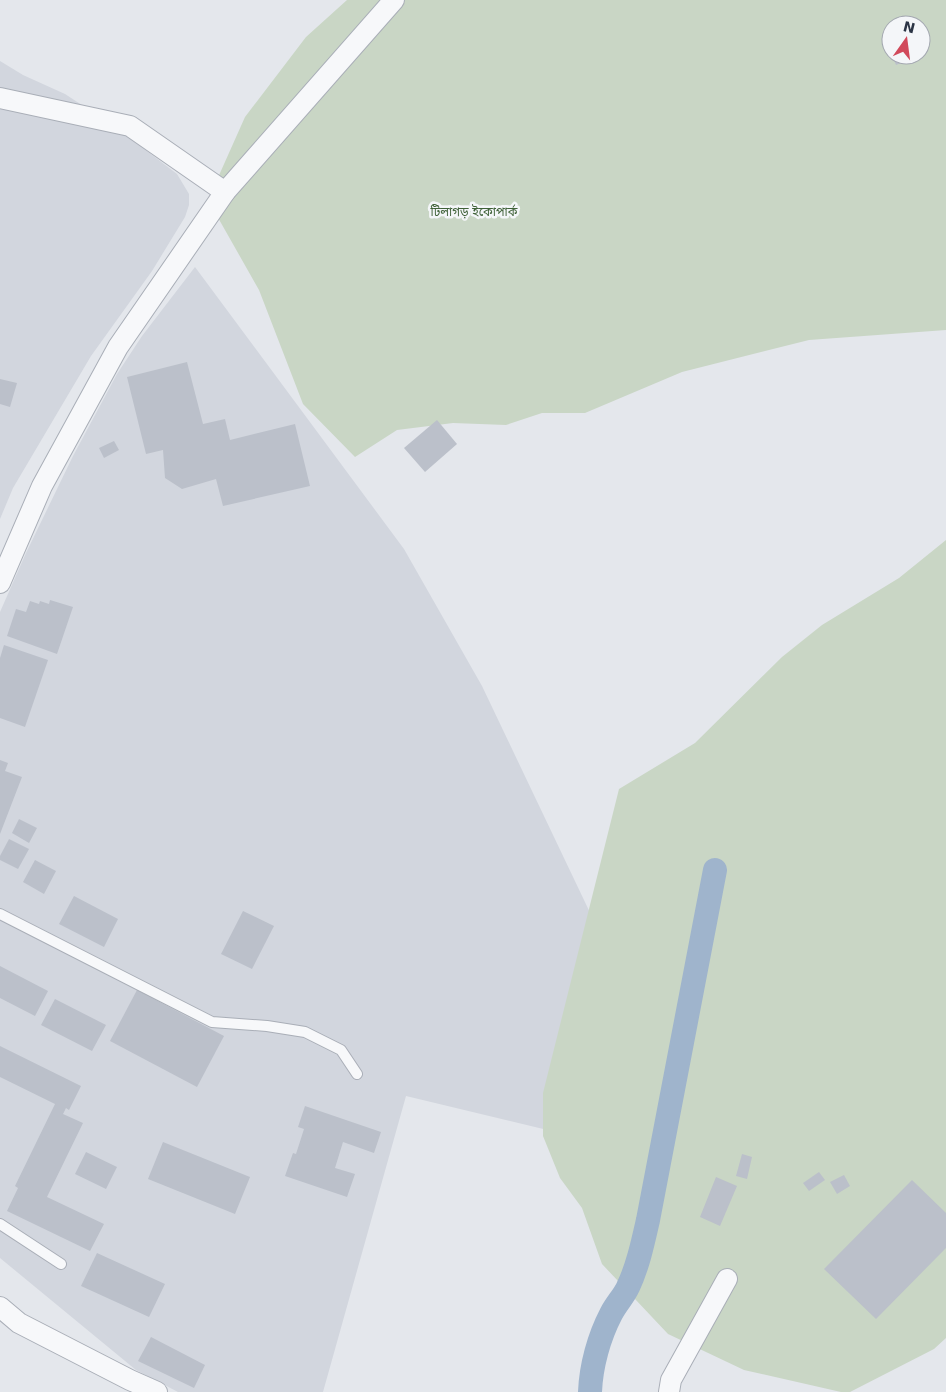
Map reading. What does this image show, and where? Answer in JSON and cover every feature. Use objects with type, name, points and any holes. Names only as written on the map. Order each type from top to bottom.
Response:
[{"type":"street","points":[[0,583],[42,486],[118,348],[225,192],[394,0]]},
{"type":"street","points":[[0,98],[130,126],[225,192]]},
{"type":"street","points":[[669,1392],[672,1380],[727,1279]]},
{"type":"street","points":[[0,1308],[20,1323],[157,1392]]},
{"type":"lane","points":[[0,914],[212,1022],[267,1026],[305,1032],[341,1050],[357,1074]]},
{"type":"lane","points":[[0,1224],[61,1264]]},
{"type":"shaded area","points":[[0,61],[23,75],[65,94],[114,126],[177,174],[189,194],[189,205],[185,217],[152,271],[91,356],[13,488],[0,519]]},
{"type":"shaded area","points":[[195,267],[404,549],[482,686],[645,1028],[614,1146],[406,1096],[323,1392],[178,1392],[136,1370],[0,1258],[0,612],[73,456],[117,374],[142,336]]},
{"type":"green space","name":"টিলাগড় ইকোপার্ক","points":[[347,0],[946,0],[946,330],[809,340],[682,372],[585,413],[542,413],[506,425],[453,423],[397,430],[355,457],[303,404],[259,290],[208,200],[245,117],[306,37]]},
{"type":"green space","points":[[946,540],[946,1338],[934,1349],[850,1392],[841,1392],[744,1370],[668,1334],[602,1264],[582,1208],[560,1178],[543,1136],[543,1093],[619,789],[695,743],[782,657],[822,625],[899,578]]},
{"type":"building","points":[[187,362],[203,424],[225,419],[230,440],[295,424],[310,486],[223,506],[216,479],[182,489],[165,478],[163,450],[146,454],[127,377]]},
{"type":"building","points":[[0,379],[17,383],[10,407],[0,404]]},
{"type":"building","points":[[437,420],[457,444],[425,472],[404,448]]},
{"type":"building","points":[[114,441],[119,450],[104,458],[99,448]]},
{"type":"building","points":[[50,600],[73,607],[57,654],[7,636],[16,609],[26,612],[30,601],[39,604],[40,601],[49,604]]},
{"type":"building","points":[[4,645],[48,660],[25,727],[0,718],[0,658]]},
{"type":"building","points":[[0,760],[8,763],[5,771],[22,777],[0,834]]},
{"type":"building","points":[[19,819],[37,828],[29,843],[12,833]]},
{"type":"building","points":[[9,839],[29,849],[18,869],[0,860],[0,856]]},
{"type":"building","points":[[35,860],[56,871],[44,894],[23,882]]},
{"type":"building","points":[[74,896],[118,919],[104,947],[59,924]]},
{"type":"building","points":[[243,911],[274,926],[252,969],[221,954]]},
{"type":"building","points":[[0,966],[48,991],[35,1016],[0,998]]},
{"type":"building","points":[[137,990],[224,1036],[197,1087],[110,1041]]},
{"type":"building","points":[[55,999],[106,1025],[92,1051],[41,1025]]},
{"type":"building","points":[[0,1046],[81,1086],[69,1110],[66,1108],[63,1114],[83,1123],[47,1197],[104,1224],[90,1251],[7,1211],[18,1188],[15,1186],[55,1104],[0,1077]]},
{"type":"building","points":[[305,1106],[381,1132],[374,1153],[343,1142],[335,1168],[355,1174],[347,1197],[285,1176],[293,1153],[296,1154],[304,1129],[298,1127]]},
{"type":"building","points":[[163,1142],[250,1177],[235,1214],[148,1179]]},
{"type":"building","points":[[86,1152],[117,1167],[106,1189],[75,1174]]},
{"type":"building","points":[[742,1154],[752,1157],[747,1179],[736,1176]]},
{"type":"building","points":[[819,1172],[825,1180],[809,1191],[803,1183]]},
{"type":"building","points":[[844,1175],[850,1186],[837,1194],[830,1182]]},
{"type":"building","points":[[716,1177],[737,1186],[720,1226],[700,1217]]},
{"type":"building","points":[[912,1180],[946,1213],[946,1248],[876,1319],[824,1269]]},
{"type":"building","points":[[97,1253],[165,1284],[149,1317],[81,1286]]},
{"type":"building","points":[[151,1337],[205,1365],[194,1388],[138,1361]]},
{"type":"waterway","points":[[590,1392],[592,1372],[599,1342],[611,1314],[632,1279],[644,1237],[715,870]]}]
